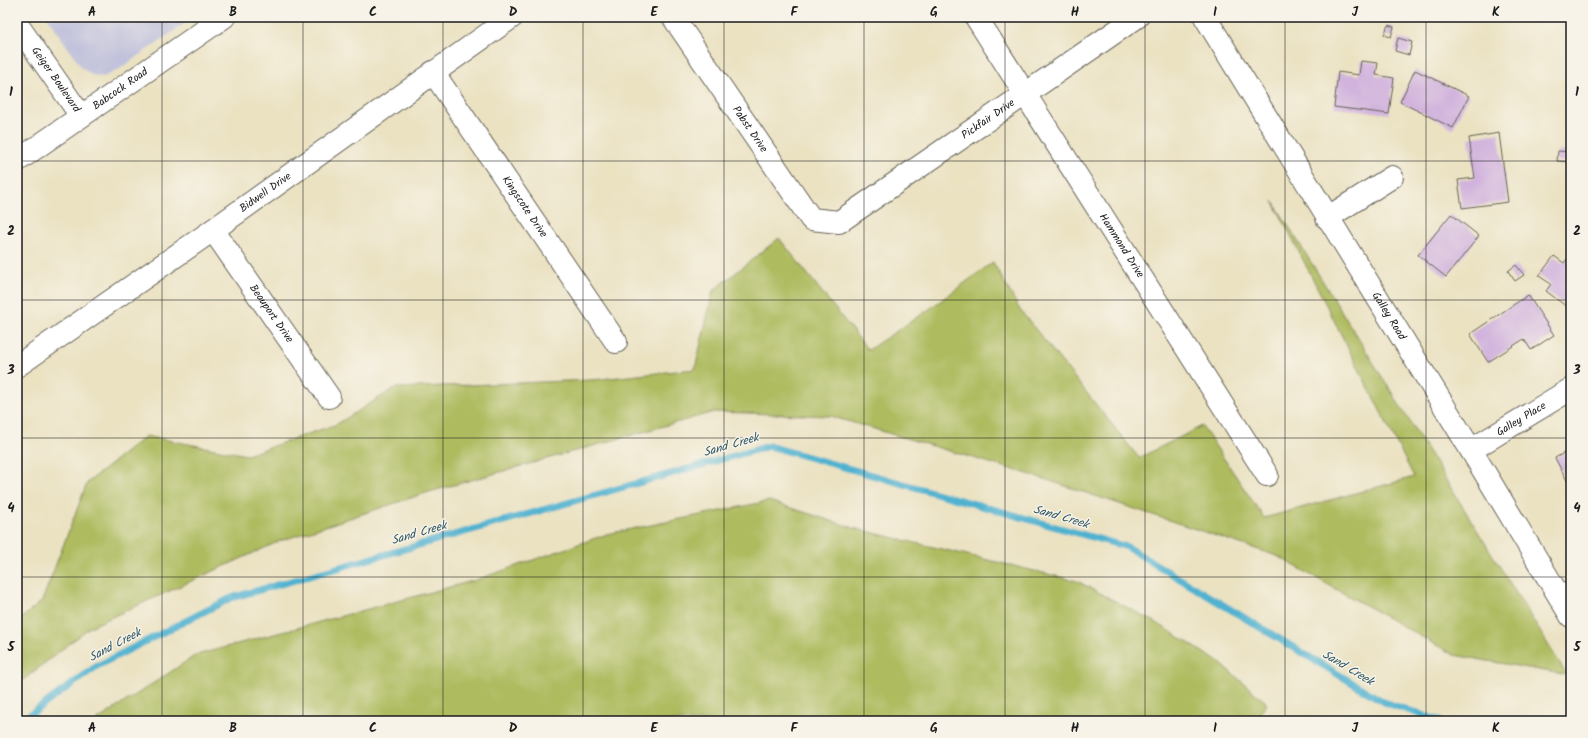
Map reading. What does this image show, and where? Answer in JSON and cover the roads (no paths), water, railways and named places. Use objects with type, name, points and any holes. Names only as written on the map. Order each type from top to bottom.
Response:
[{"type":"street","name":"Babcock Road","points":[[17,161],[224,17]]},
{"type":"street","name":"Bidwell Drive","points":[[17,366],[213,230],[512,17]]},
{"type":"street","name":"Pabst Drive","points":[[673,17],[811,219],[839,222]]},
{"type":"street","name":"Hammond Drive","points":[[976,17],[1266,475]]},
{"type":"street","name":"Pickfair Drive","points":[[839,222],[1137,17]]},
{"type":"street","name":"Galley Road","points":[[1205,17],[1471,450],[1571,616]]},
{"type":"street","name":"Geiger Boulevard","points":[[17,24],[81,116]]},
{"type":"street","name":"Kingscote Drive","points":[[433,72],[616,342]]},
{"type":"street","points":[[1328,218],[1392,177]]},
{"type":"street","name":"Beauport Drive","points":[[213,230],[329,397]]},
{"type":"street","name":"Galley Place","points":[[1471,450],[1571,388]]},
{"type":"waterway","name":"Sand Creek","points":[[21,721],[97,666],[231,598],[769,446],[1127,547],[1384,702],[1440,721]]}]
